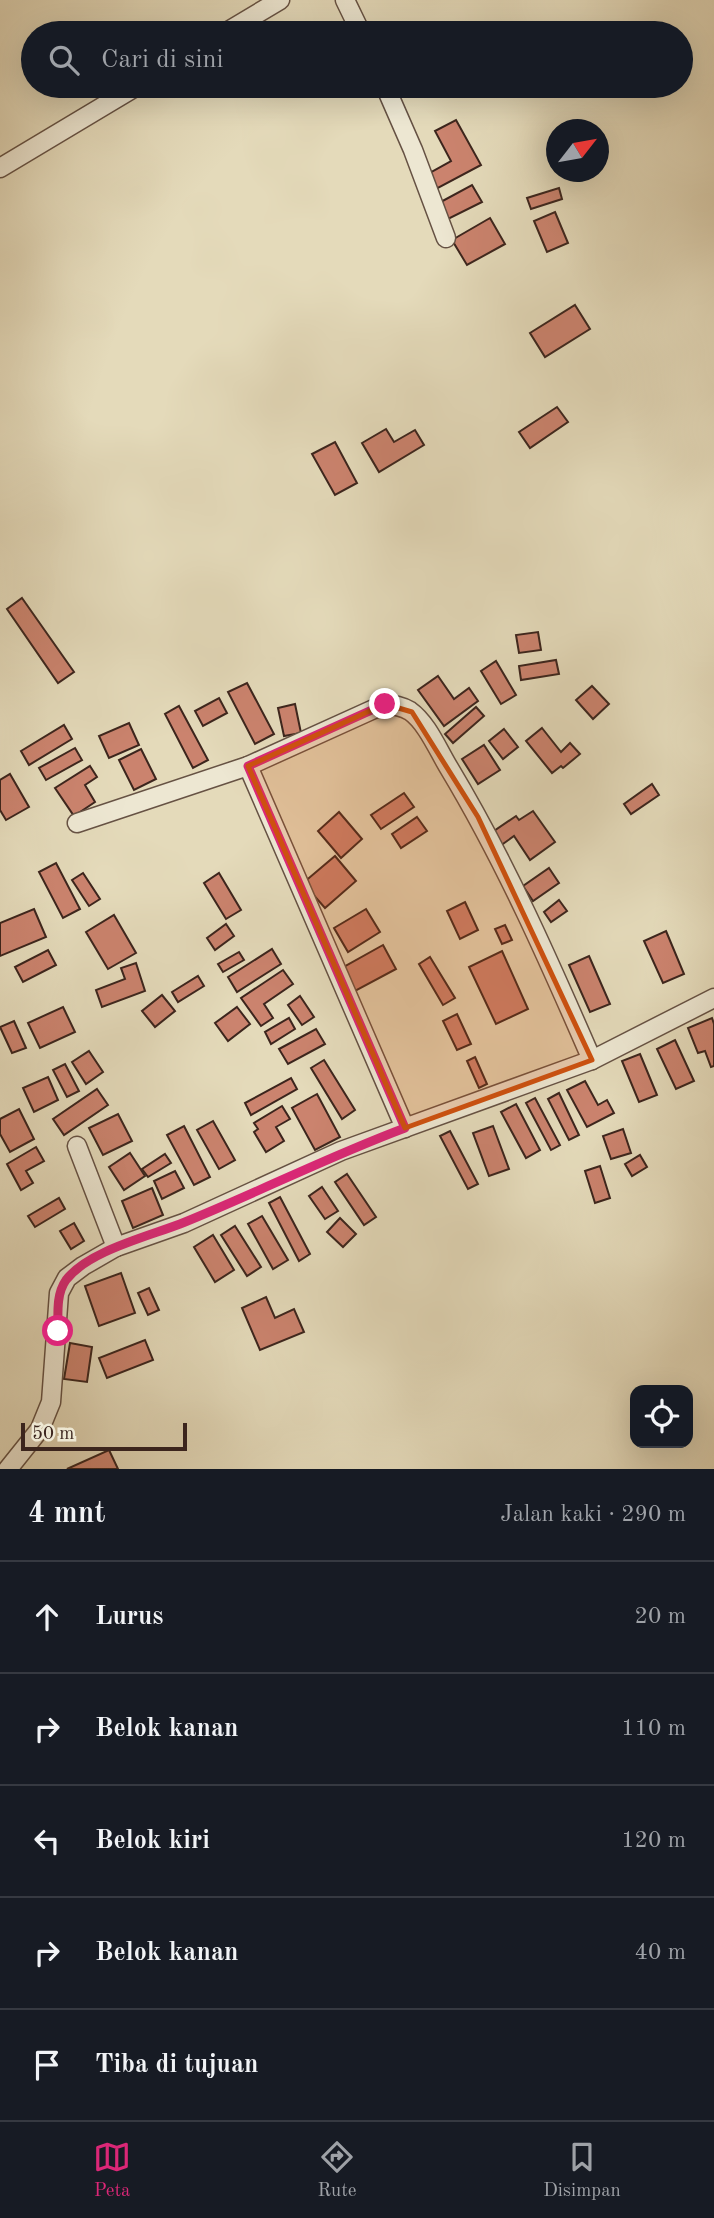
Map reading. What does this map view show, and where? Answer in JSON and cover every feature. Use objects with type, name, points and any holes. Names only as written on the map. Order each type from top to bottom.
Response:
[{"type":"street","points":[[245,21],[280,0]]},
{"type":"street","points":[[345,0],[355,21]]},
{"type":"street","points":[[0,168],[117,98]]},
{"type":"street","points":[[390,98],[414,150],[446,238]]},
{"type":"street","points":[[76,823],[248,766],[385,704],[400,706],[412,712],[427,731],[478,817],[555,976],[592,1060]]},
{"type":"street","points":[[248,766],[405,1128]]},
{"type":"street","points":[[8,1469],[40,1429],[51,1402],[59,1293],[67,1279],[83,1266],[116,1247],[184,1223],[341,1152],[592,1060],[714,998]]},
{"type":"street","points":[[77,1146],[116,1247]]},
{"type":"highlighted area","points":[[385,704],[412,712],[478,817],[592,1060],[405,1128],[248,766]]},
{"type":"building","points":[[456,120],[481,165],[436,189],[428,174],[451,161],[435,131]]},
{"type":"building","points":[[472,185],[482,202],[446,220],[437,204]]},
{"type":"building","points":[[559,188],[562,199],[531,209],[527,198]]},
{"type":"building","points":[[555,212],[568,243],[547,252],[534,221]]},
{"type":"building","points":[[490,218],[505,244],[467,265],[452,240]]},
{"type":"building","points":[[575,305],[590,329],[545,357],[530,333]]},
{"type":"building","points":[[557,407],[568,422],[530,448],[519,432]]},
{"type":"building","points":[[386,429],[394,442],[415,430],[424,445],[379,472],[362,443]]},
{"type":"building","points":[[335,442],[357,483],[335,495],[312,454]]},
{"type":"building","points":[[22,598],[74,672],[58,683],[7,609]]},
{"type":"building","points":[[538,632],[541,650],[519,653],[516,635]]},
{"type":"building","points":[[556,660],[559,674],[521,680],[519,666]]},
{"type":"building","points":[[496,661],[516,695],[501,704],[481,671]]},
{"type":"building","points":[[438,676],[454,699],[469,688],[478,701],[444,726],[418,690]]},
{"type":"building","points":[[247,683],[274,734],[255,744],[228,692]]},
{"type":"building","points":[[592,686],[609,704],[593,719],[576,700]]},
{"type":"building","points":[[219,698],[227,713],[203,726],[195,711]]},
{"type":"building","points":[[295,704],[301,733],[284,736],[278,708]]},
{"type":"building","points":[[179,706],[208,760],[193,768],[165,714]]},
{"type":"building","points":[[476,707],[484,716],[453,743],[445,734]]},
{"type":"building","points":[[129,723],[139,745],[109,758],[99,736]]},
{"type":"building","points":[[64,725],[72,739],[29,765],[21,751]]},
{"type":"building","points":[[542,728],[561,752],[570,743],[580,754],[552,773],[526,741]]},
{"type":"building","points":[[504,729],[518,747],[503,759],[489,741]]},
{"type":"building","points":[[484,745],[500,770],[478,784],[462,759]]},
{"type":"building","points":[[75,748],[82,760],[46,780],[39,768]]},
{"type":"building","points":[[141,749],[156,779],[134,790],[119,760]]},
{"type":"building","points":[[90,766],[97,777],[85,785],[95,802],[74,816],[55,788]]},
{"type":"building","points":[[10,774],[29,807],[6,820],[0,810],[0,780]]},
{"type":"building","points":[[652,784],[659,795],[631,814],[624,804]]},
{"type":"building","points":[[404,793],[414,807],[381,829],[371,815]]},
{"type":"building","points":[[533,811],[555,842],[530,860],[514,836],[500,846],[491,833],[516,816],[519,820]]},
{"type":"building","points":[[339,812],[362,839],[341,858],[318,831]]},
{"type":"building","points":[[417,817],[427,831],[401,848],[392,834]]},
{"type":"building","points":[[335,856],[356,881],[325,908],[303,883]]},
{"type":"building","points":[[56,863],[80,909],[63,918],[39,872]]},
{"type":"building","points":[[549,868],[559,883],[533,901],[523,886]]},
{"type":"building","points":[[83,873],[100,899],[89,906],[72,880]]},
{"type":"building","points":[[219,873],[241,910],[226,919],[204,883]]},
{"type":"building","points":[[559,900],[567,911],[551,922],[544,912]]},
{"type":"building","points":[[465,902],[478,930],[460,939],[447,911]]},
{"type":"building","points":[[34,909],[46,937],[0,956],[0,923]]},
{"type":"building","points":[[366,909],[380,932],[348,952],[334,928]]},
{"type":"building","points":[[114,915],[136,953],[108,969],[86,932]]},
{"type":"building","points":[[226,924],[234,936],[215,950],[207,938]]},
{"type":"building","points":[[505,925],[512,940],[502,944],[495,929]]},
{"type":"building","points":[[666,931],[684,974],[663,983],[644,941]]},
{"type":"building","points":[[383,945],[396,969],[355,991],[342,968]]},
{"type":"building","points":[[272,949],[281,964],[237,992],[228,977]]},
{"type":"building","points":[[48,950],[56,965],[23,982],[15,967]]},
{"type":"building","points":[[502,951],[528,1009],[496,1024],[469,967]]},
{"type":"building","points":[[239,952],[244,960],[223,972],[218,964]]},
{"type":"building","points":[[589,956],[610,1004],[590,1012],[569,965]]},
{"type":"building","points":[[430,957],[455,998],[443,1005],[419,964]]},
{"type":"building","points":[[136,963],[145,991],[102,1007],[96,990],[125,979],[121,968]]},
{"type":"building","points":[[283,970],[293,984],[264,1004],[273,1018],[261,1026],[241,998]]},
{"type":"building","points":[[198,976],[204,986],[178,1002],[172,992]]},
{"type":"building","points":[[162,995],[175,1011],[155,1027],[142,1011]]},
{"type":"building","points":[[300,996],[314,1017],[302,1025],[288,1005]]},
{"type":"building","points":[[63,1007],[75,1032],[40,1048],[28,1023]]},
{"type":"building","points":[[237,1007],[250,1024],[228,1041],[215,1023]]},
{"type":"building","points":[[457,1014],[471,1044],[457,1050],[443,1021]]},
{"type":"building","points":[[289,1018],[295,1029],[271,1044],[265,1032]]},
{"type":"building","points":[[712,1018],[714,1066],[711,1067],[705,1051],[698,1053],[688,1028]]},
{"type":"building","points":[[14,1021],[26,1048],[12,1053],[0,1027]]},
{"type":"building","points":[[316,1029],[325,1044],[288,1064],[279,1049]]},
{"type":"building","points":[[675,1040],[694,1081],[676,1089],[657,1049]]},
{"type":"building","points":[[89,1051],[103,1072],[86,1084],[72,1062]]},
{"type":"building","points":[[640,1054],[657,1095],[639,1102],[622,1061]]},
{"type":"building","points":[[475,1057],[487,1084],[479,1088],[467,1061]]},
{"type":"building","points":[[324,1060],[355,1110],[342,1119],[311,1068]]},
{"type":"building","points":[[65,1064],[79,1091],[67,1097],[53,1070]]},
{"type":"building","points":[[48,1077],[58,1100],[34,1112],[23,1088]]},
{"type":"building","points":[[291,1078],[297,1089],[251,1115],[245,1103]]},
{"type":"building","points":[[585,1081],[598,1105],[607,1100],[614,1113],[587,1127],[567,1090]]},
{"type":"building","points":[[97,1089],[108,1105],[64,1135],[53,1119]]},
{"type":"building","points":[[559,1093],[579,1135],[569,1140],[548,1099]]},
{"type":"building","points":[[317,1094],[340,1137],[315,1150],[292,1108]]},
{"type":"building","points":[[535,1098],[560,1145],[551,1150],[526,1103]]},
{"type":"building","points":[[516,1104],[540,1150],[526,1158],[501,1112]]},
{"type":"building","points":[[282,1106],[290,1119],[276,1127],[284,1141],[266,1152],[254,1132],[258,1129],[254,1123]]},
{"type":"building","points":[[19,1109],[34,1139],[10,1152],[0,1134],[0,1119]]},
{"type":"building","points":[[118,1114],[132,1141],[103,1155],[89,1128]]},
{"type":"building","points":[[213,1121],[235,1160],[219,1169],[197,1130]]},
{"type":"building","points":[[184,1126],[210,1177],[194,1185],[167,1135]]},
{"type":"building","points":[[493,1126],[509,1169],[489,1176],[473,1133]]},
{"type":"building","points":[[623,1129],[631,1153],[611,1159],[603,1136]]},
{"type":"building","points":[[450,1131],[478,1184],[468,1189],[440,1136]]},
{"type":"building","points":[[36,1147],[44,1161],[26,1171],[33,1183],[21,1190],[7,1164]]},
{"type":"building","points":[[130,1153],[145,1176],[124,1190],[109,1167]]},
{"type":"building","points":[[165,1154],[171,1163],[148,1177],[142,1169]]},
{"type":"building","points":[[640,1155],[647,1167],[632,1176],[625,1164]]},
{"type":"building","points":[[600,1166],[610,1198],[595,1203],[585,1171]]},
{"type":"building","points":[[175,1171],[184,1188],[162,1199],[154,1181]]},
{"type":"building","points":[[347,1174],[376,1217],[364,1225],[335,1182]]},
{"type":"building","points":[[322,1187],[338,1211],[325,1219],[309,1196]]},
{"type":"building","points":[[152,1188],[163,1215],[133,1228],[122,1201]]},
{"type":"building","points":[[280,1197],[310,1254],[299,1261],[269,1203]]},
{"type":"building","points":[[59,1198],[65,1209],[35,1227],[28,1216]]},
{"type":"building","points":[[262,1216],[288,1260],[273,1269],[248,1224]]},
{"type":"building","points":[[340,1218],[356,1234],[343,1247],[327,1232]]},
{"type":"building","points":[[74,1223],[84,1241],[71,1249],[60,1231]]},
{"type":"building","points":[[235,1226],[261,1267],[247,1276],[221,1235]]},
{"type":"building","points":[[213,1235],[234,1270],[215,1282],[194,1247]]},
{"type":"building","points":[[121,1273],[135,1313],[99,1326],[85,1286]]},
{"type":"building","points":[[149,1288],[159,1310],[148,1315],[138,1293]]},
{"type":"building","points":[[266,1297],[275,1318],[294,1309],[304,1332],[260,1350],[242,1308]]},
{"type":"building","points":[[145,1340],[153,1360],[107,1378],[99,1358]]},
{"type":"building","points":[[70,1343],[92,1347],[87,1382],[64,1379]]},
{"type":"building","points":[[109,1450],[118,1469],[67,1469]]},
{"type":"route","points":[[58,1331],[59,1293],[67,1279],[83,1266],[116,1247],[184,1223],[341,1152],[405,1128],[248,766],[385,704]]}]
